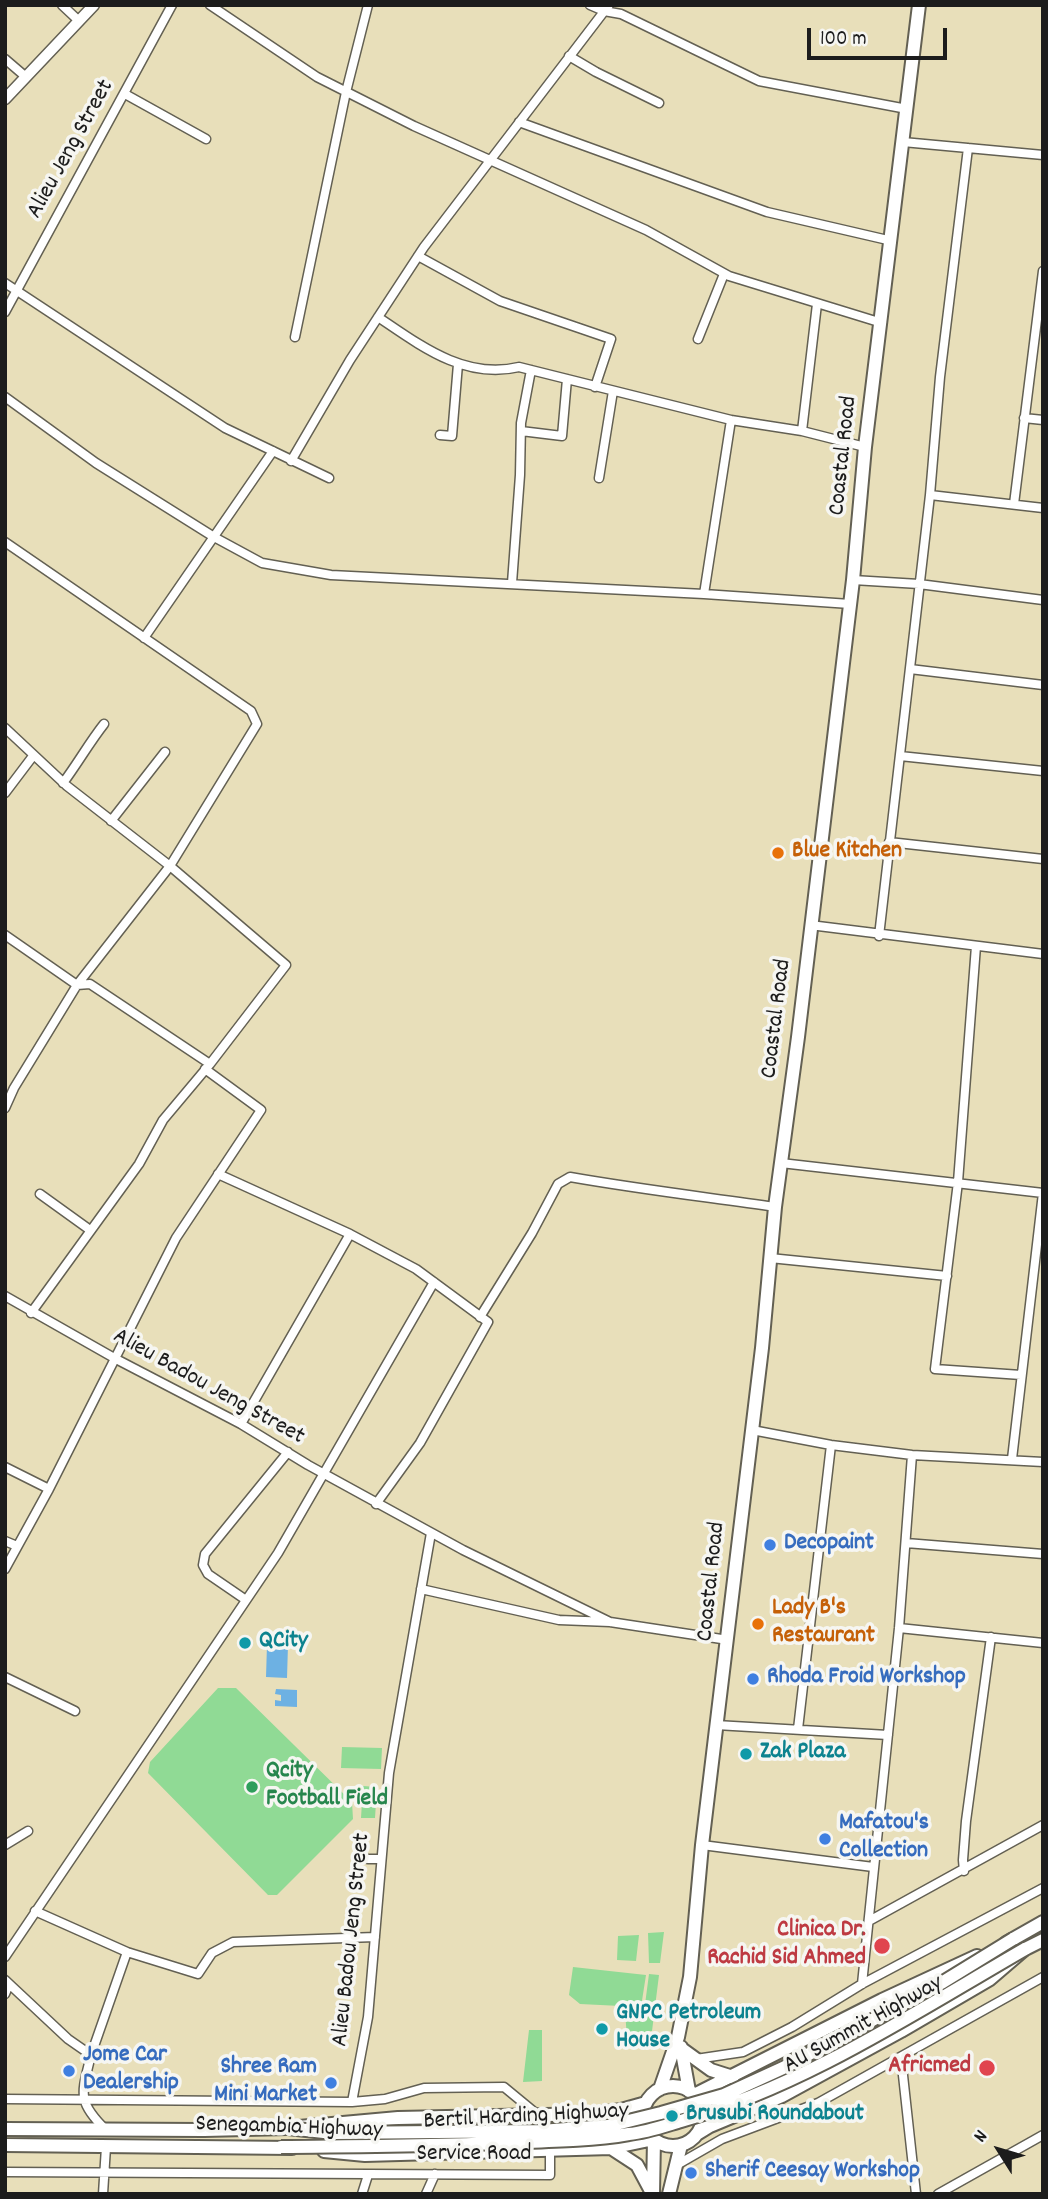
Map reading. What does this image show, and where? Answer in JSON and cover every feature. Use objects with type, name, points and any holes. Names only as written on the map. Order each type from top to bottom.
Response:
[{"type":"main road","name":"Coastal Road","points":[[660,2089],[680,2043],[690,1977],[702,1845],[728,1640],[780,1163],[850,604],[865,447],[919,5]]},
{"type":"main road","name":"AU Summit Highway","points":[[691,2093],[733,2077],[882,2000],[1013,1939],[1043,1922]]},
{"type":"main road","name":"Bertil Harding Highway","points":[[288,2127],[333,2133],[540,2131],[608,2126],[660,2113],[724,2095],[783,2068],[943,1982],[1013,1939]]},
{"type":"main road","name":"AU Summit Highway","points":[[697,2134],[782,2096],[901,2031],[990,1979],[1025,1950],[1043,1940]]},
{"type":"main road","name":"Bertil Harding Highway","points":[[281,2147],[573,2140],[630,2134],[666,2125],[770,2090],[861,2044],[1025,1950]]},
{"type":"main road","name":"Coastal Road","points":[[680,2043],[691,2093]]},
{"type":"main road","points":[[680,2043],[694,2059],[711,2070],[733,2077]]},
{"type":"main road","points":[[680,2087],[691,2093],[701,2106],[703,2115],[697,2134],[681,2145],[662,2144],[654,2139],[644,2122],[646,2103],[660,2089],[680,2087]]},
{"type":"main road","name":"Senegambia Highway","points":[[5,2129],[288,2127],[372,2119],[594,2114],[646,2103]]},
{"type":"main road","points":[[652,2194],[654,2139]]},
{"type":"main road","name":"Senegambia Highway","points":[[5,2146],[281,2147],[365,2155],[611,2148],[654,2139]]},
{"type":"main road","points":[[669,2194],[681,2145]]},
{"type":"main road","points":[[611,2148],[637,2165],[652,2194]]},
{"type":"street","points":[[62,5],[79,21]]},
{"type":"street","points":[[5,99],[94,5]]},
{"type":"street","name":"Alieu Jeng Street","points":[[5,312],[172,5]]},
{"type":"street","points":[[210,5],[317,78],[414,127],[646,230],[724,274],[882,323]]},
{"type":"street","points":[[295,337],[346,92],[368,5]]},
{"type":"street","points":[[590,5],[621,14],[759,81],[907,109]]},
{"type":"street","points":[[291,461],[418,256],[606,8]]},
{"type":"street","points":[[569,56],[659,103]]},
{"type":"street","points":[[5,59],[26,77]]},
{"type":"street","points":[[125,94],[206,139]]},
{"type":"street","points":[[519,122],[767,212],[892,241]]},
{"type":"street","points":[[903,142],[1043,155]]},
{"type":"street","points":[[879,936],[930,495],[940,377],[968,148]]},
{"type":"street","points":[[418,256],[500,301],[611,339],[595,387]]},
{"type":"street","points":[[1014,504],[1043,271]]},
{"type":"street","points":[[698,339],[724,274]]},
{"type":"street","points":[[5,283],[225,428],[329,478]]},
{"type":"street","points":[[802,431],[817,304]]},
{"type":"street","points":[[378,317],[415,342],[464,367],[503,371],[519,367],[731,420],[802,431],[865,447]]},
{"type":"street","points":[[440,435],[452,436],[458,364]]},
{"type":"street","points":[[512,583],[521,431],[531,370]]},
{"type":"street","points":[[521,431],[562,436],[567,379]]},
{"type":"street","points":[[599,478],[613,391]]},
{"type":"street","points":[[5,397],[96,463],[214,537],[262,563],[331,575],[512,583],[850,604]]},
{"type":"street","points":[[1024,418],[1043,420]]},
{"type":"street","points":[[704,594],[731,420]]},
{"type":"street","points":[[144,638],[273,451]]},
{"type":"street","points":[[930,495],[1043,508]]},
{"type":"street","points":[[5,542],[251,711],[257,724],[170,866],[77,985],[14,1088],[5,1108]]},
{"type":"street","points":[[852,580],[919,584],[1043,600]]},
{"type":"street","points":[[909,669],[1043,685]]},
{"type":"street","points":[[63,783],[104,724]]},
{"type":"street","points":[[5,728],[63,783],[170,866],[286,965],[163,1120],[139,1164],[32,1313]]},
{"type":"street","points":[[111,821],[164,752]]},
{"type":"street","points":[[5,793],[33,756]]},
{"type":"street","points":[[900,756],[1043,771]]},
{"type":"street","points":[[890,842],[1043,859]]},
{"type":"street","points":[[810,925],[879,936],[1043,954]]},
{"type":"street","points":[[5,935],[77,985],[90,984],[207,1067],[261,1110],[176,1238],[49,1489],[5,1569]]},
{"type":"street","points":[[976,946],[958,1182],[935,1369],[1021,1375]]},
{"type":"street","points":[[780,1163],[1043,1193],[1012,1459]]},
{"type":"street","points":[[218,1174],[350,1234],[416,1269],[488,1322],[420,1443],[376,1504]]},
{"type":"street","points":[[480,1317],[532,1233],[558,1184],[570,1177],[646,1191],[673,1191],[775,1208]]},
{"type":"street","points":[[40,1194],[90,1230]]},
{"type":"street","points":[[241,1424],[350,1234]]},
{"type":"street","points":[[770,1258],[947,1276]]},
{"type":"street","points":[[5,1957],[278,1553],[434,1282]]},
{"type":"street","name":"Alieu Badou Jeng Street","points":[[5,1296],[116,1359],[241,1424],[376,1504],[610,1622]]},
{"type":"street","points":[[752,1430],[831,1445],[912,1455],[1043,1462]]},
{"type":"street","points":[[798,1729],[831,1445]]},
{"type":"street","points":[[246,1600],[208,1574],[203,1566],[205,1553],[288,1452]]},
{"type":"street","points":[[862,1984],[899,1628],[912,1455]]},
{"type":"street","points":[[5,1467],[49,1489]]},
{"type":"street","name":"Alieu Badou Jeng Street","points":[[352,2102],[368,2017],[389,1773],[430,1533]]},
{"type":"street","points":[[5,1541],[17,1546]]},
{"type":"street","points":[[906,1544],[1043,1555]]},
{"type":"street","points":[[421,1589],[559,1620],[610,1622],[728,1640]]},
{"type":"street","points":[[899,1628],[1043,1643]]},
{"type":"street","points":[[964,1871],[966,1821],[991,1637]]},
{"type":"street","points":[[5,1677],[75,1711]]},
{"type":"street","points":[[716,1725],[888,1735]]},
{"type":"street","points":[[869,1921],[964,1871],[1043,1825]]},
{"type":"street","points":[[5,1845],[28,1831]]},
{"type":"street","points":[[702,1845],[873,1867]]},
{"type":"street","points":[[368,1858],[382,1859]]},
{"type":"street","points":[[694,2059],[743,2052],[862,1984],[1043,1888]]},
{"type":"street","points":[[35,1911],[127,1952],[198,1974],[212,1952],[233,1942],[375,1937]]},
{"type":"street","points":[[106,2130],[90,2115],[83,2101],[90,2055],[127,1952]]},
{"type":"street","points":[[675,2166],[722,2139],[818,2103],[1043,1977]]},
{"type":"street","points":[[7,1982],[68,2039],[90,2055]]},
{"type":"street","points":[[5,1994],[7,1982]]},
{"type":"street","points":[[901,2057],[916,2194]]},
{"type":"street","points":[[5,2099],[352,2102],[385,2099],[424,2088],[504,2087],[538,2115]]},
{"type":"street","points":[[937,2194],[1043,2135]]},
{"type":"street","points":[[103,2194],[106,2147]]},
{"type":"street","name":"Service Road","points":[[5,2172],[550,2175],[550,2150]]},
{"type":"street","points":[[426,2194],[435,2174]]},
{"type":"street","points":[[362,2194],[368,2175]]},
{"type":"green space","points":[[218,1688],[236,1688],[352,1802],[353,1819],[277,1895],[268,1895],[148,1773],[150,1762]]},
{"type":"green space","points":[[342,1747],[382,1748],[381,1769],[341,1768]]},
{"type":"green space","points":[[363,1786],[377,1787],[375,1818],[361,1818]]},
{"type":"green space","points":[[664,1932],[660,1963],[649,1963],[648,1933]]},
{"type":"green space","points":[[639,1935],[636,1961],[617,1960],[618,1936]]},
{"type":"green space","points":[[573,1967],[646,1975],[641,2007],[580,2004],[569,1995]]},
{"type":"green space","points":[[649,1974],[659,1975],[652,2031],[647,2031],[646,2036],[627,2038],[625,2011],[644,2012]]},
{"type":"green space","points":[[529,2030],[542,2030],[542,2081],[523,2082]]},
{"type":"water","points":[[267,1645],[288,1645],[287,1678],[266,1677]]},
{"type":"water","points":[[276,1689],[297,1690],[297,1707],[275,1706],[275,1700],[281,1701],[281,1695],[275,1694]]},
{"type":"place","name":"Blue Kitchen","points":[[778,853]]},
{"type":"place","name":"Decopaint","points":[[770,1545]]},
{"type":"place","name":"Lady B's Restaurant","points":[[758,1624]]},
{"type":"place","name":"QCity","points":[[245,1643]]},
{"type":"place","name":"Rhoda Froid Workshop","points":[[753,1679]]},
{"type":"place","name":"Zak Plaza","points":[[746,1754]]},
{"type":"place","name":"Qcity Football Field","points":[[252,1787]]},
{"type":"place","name":"Mafatou's Collection","points":[[825,1839]]},
{"type":"place","name":"Clinica Dr. Rachid Sid Ahmed","points":[[882,1946]]},
{"type":"place","name":"GNPC Petroleum House","points":[[602,2029]]},
{"type":"place","name":"Africmed","points":[[987,2068]]},
{"type":"place","name":"Jome Car Dealership","points":[[69,2071]]},
{"type":"place","name":"Shree Ram Mini Market","points":[[331,2083]]},
{"type":"place","name":"Brusubi Roundabout","points":[[672,2116]]},
{"type":"place","name":"Sherif Ceesay Workshop","points":[[691,2173]]}]
